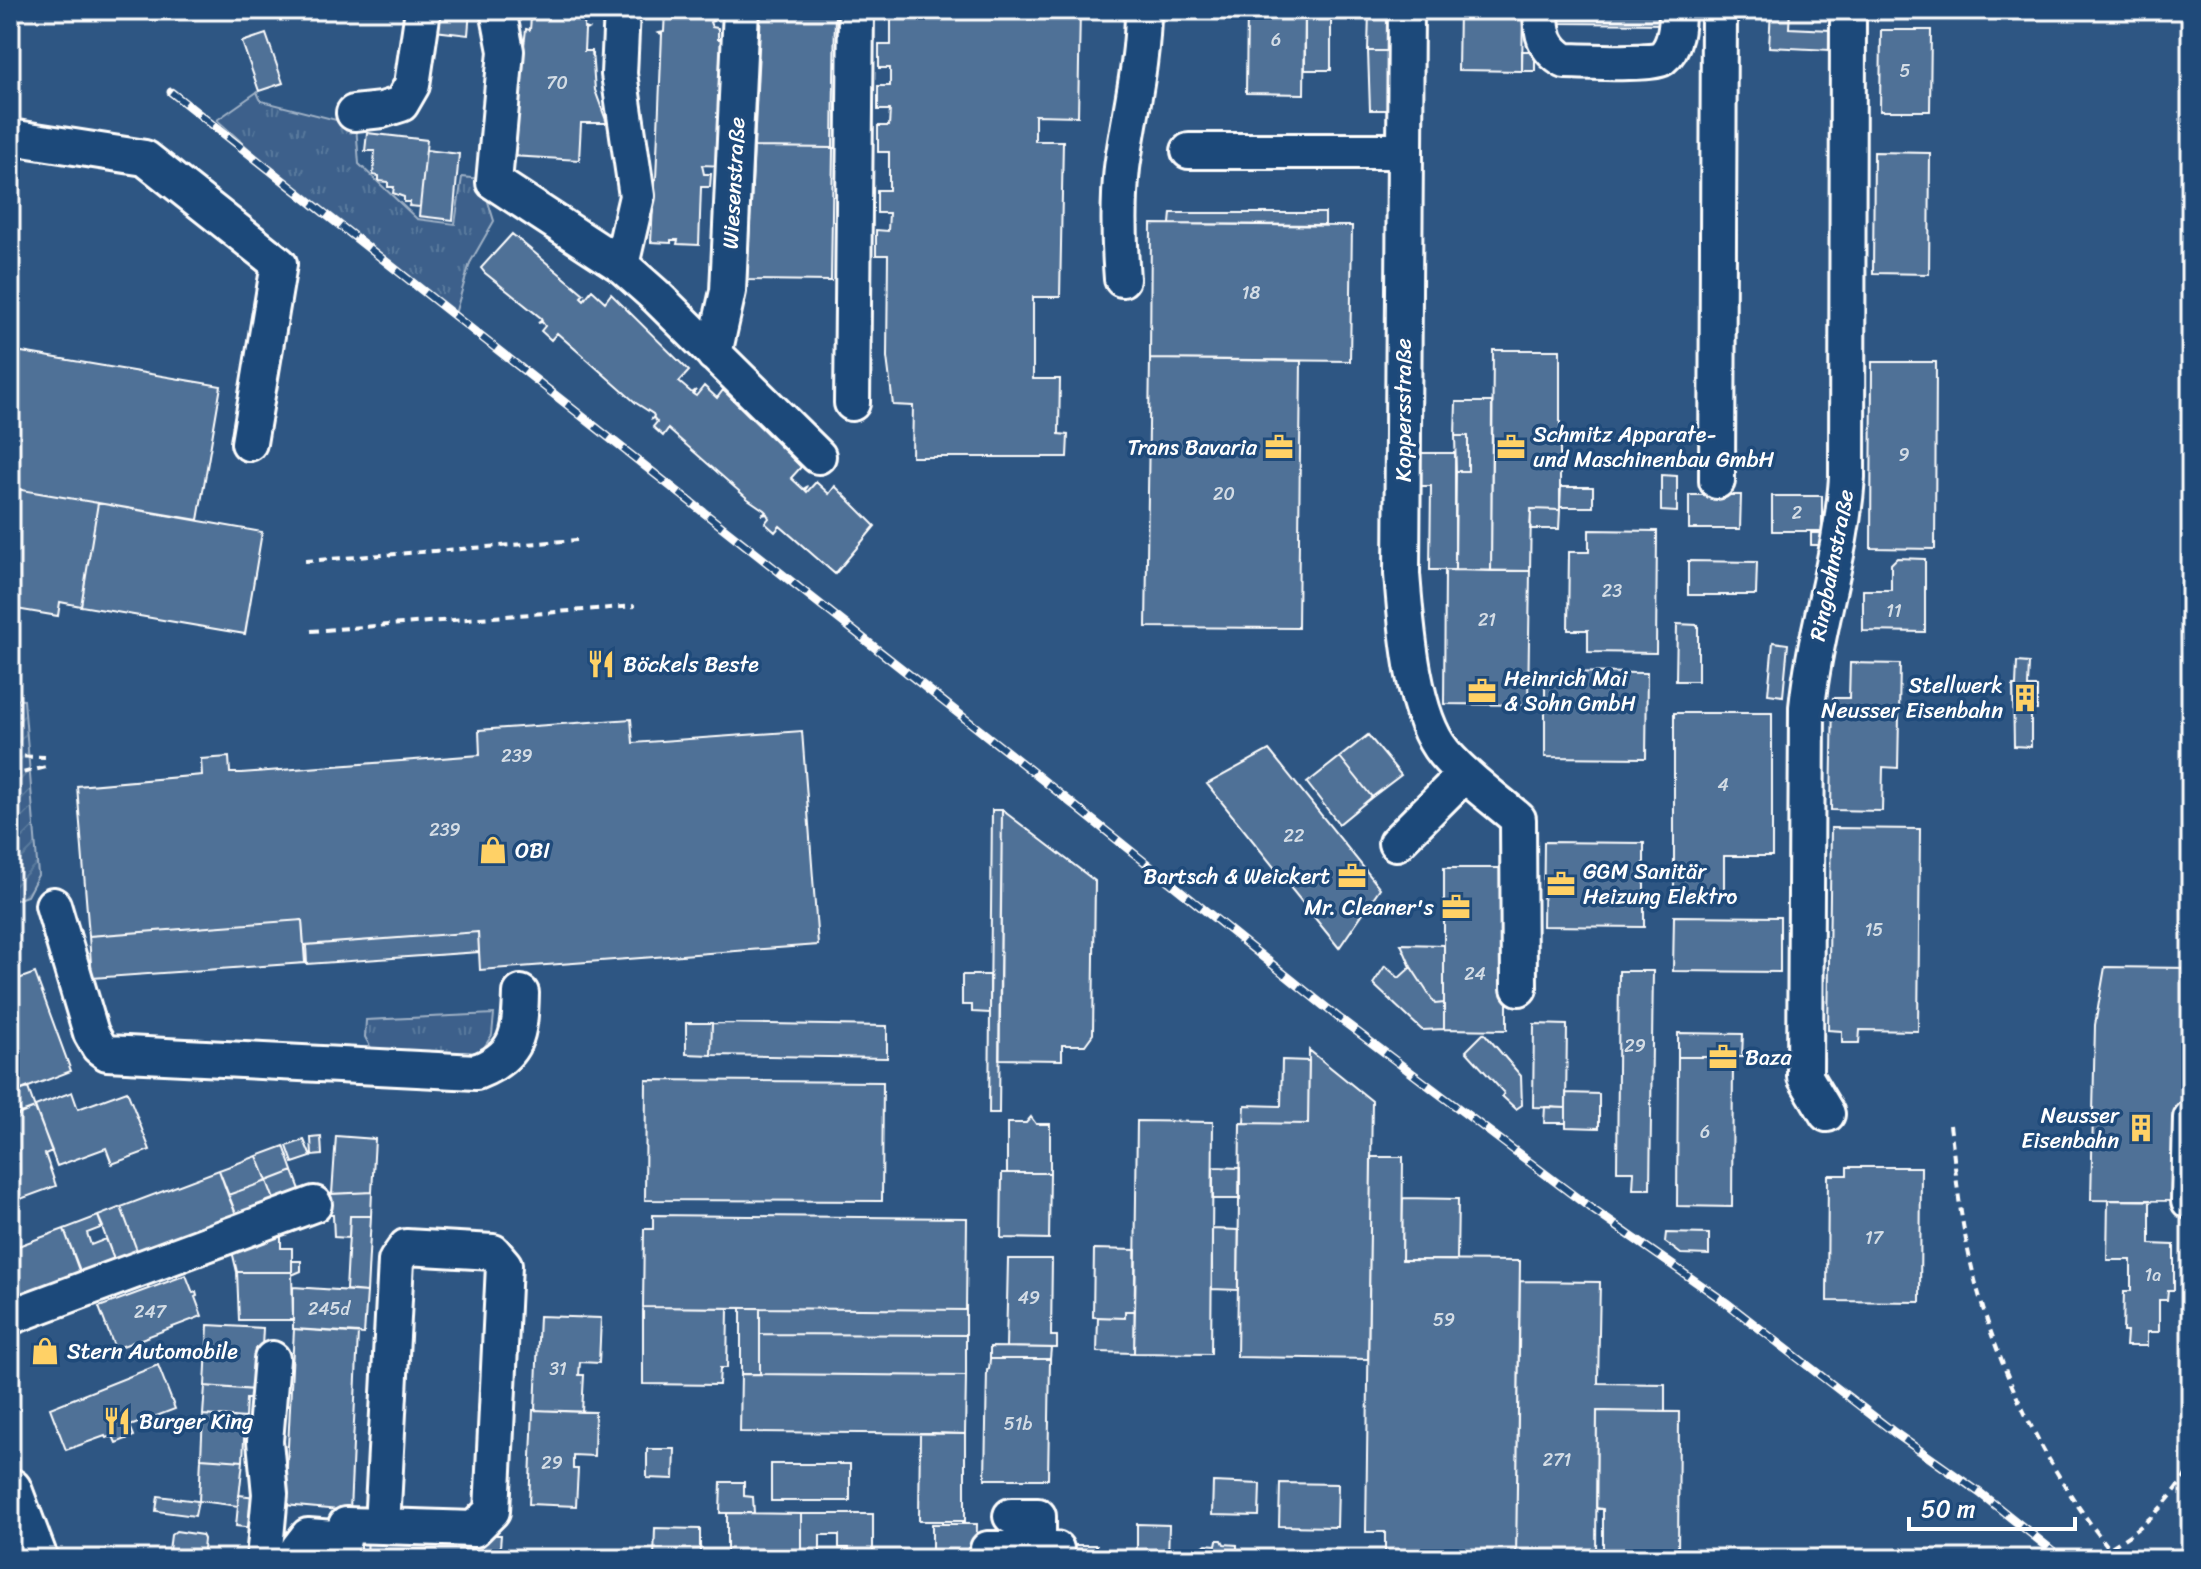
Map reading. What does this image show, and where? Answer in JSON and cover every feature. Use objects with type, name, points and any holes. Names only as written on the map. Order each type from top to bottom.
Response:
[{"type":"main road","points":[[10,1490],[36,1559]]},
{"type":"street","points":[[354,113],[401,104],[412,85],[423,10]]},
{"type":"street","points":[[498,10],[506,51],[494,182],[621,265],[818,456]]},
{"type":"street","points":[[621,265],[637,196],[619,74],[622,10]]},
{"type":"street","name":"Wiesenstraße","points":[[714,354],[728,291],[741,10]]},
{"type":"street","points":[[852,403],[856,10]]},
{"type":"street","points":[[1122,279],[1118,224],[1122,169],[1143,40],[1143,10]]},
{"type":"street","name":"Koppersstraße","points":[[1406,10],[1402,574],[1406,625],[1427,723],[1443,752],[1518,819],[1519,988]]},
{"type":"street","points":[[1541,10],[1541,29],[1547,45],[1565,61],[1654,61],[1669,50],[1674,39],[1677,10]]},
{"type":"street","points":[[1717,481],[1719,10]]},
{"type":"street","name":"Ringbahnstraße","points":[[1827,1114],[1805,1077],[1807,707],[1811,668],[1845,513],[1848,10]]},
{"type":"street","points":[[10,137],[145,158],[279,264],[249,443]]},
{"type":"street","points":[[1189,151],[1405,151]]},
{"type":"street","points":[[1396,843],[1473,780]]},
{"type":"street","points":[[53,905],[91,1033],[99,1047],[107,1053],[476,1072],[498,1064],[510,1050],[520,1027],[521,993]]},
{"type":"street","points":[[2189,1201],[2191,1118]]},
{"type":"street","points":[[10,1317],[314,1204]]},
{"type":"street","points":[[340,1553],[346,1525],[474,1529],[492,1511],[504,1265],[493,1252],[406,1247],[396,1261],[382,1526]]},
{"type":"street","points":[[264,1559],[270,1494],[265,1441],[272,1359]]},
{"type":"street","points":[[988,1549],[1047,1549],[1038,1516],[1011,1516]]},
{"type":"street","points":[[297,1554],[308,1536],[334,1538],[340,1553]]},
{"type":"path","points":[[305,561],[577,540]]},
{"type":"path","points":[[311,631],[635,606]]},
{"type":"path","points":[[10,756],[45,757]]},
{"type":"path","points":[[10,776],[46,767]]},
{"type":"path","points":[[1950,1125],[1966,1241],[1993,1342],[2030,1421],[2082,1514],[2109,1548],[2137,1531],[2165,1505],[2191,1467]]},
{"type":"shaded area","points":[[10,10],[2191,10],[2191,1559],[46,1559],[10,1465]]},
{"type":"green space","points":[[257,92],[261,101],[356,125],[359,164],[417,219],[455,224],[462,177],[481,179],[494,221],[470,263],[455,314],[295,190],[217,120]]},
{"type":"green space","points":[[10,699],[24,700],[38,875],[27,896],[10,902]]},
{"type":"green space","points":[[494,1014],[492,1035],[483,1049],[468,1058],[372,1050],[365,1037],[366,1020]]},
{"type":"building","points":[[437,10],[470,10],[468,35],[435,31]]},
{"type":"building","points":[[540,10],[585,10],[584,28],[588,29],[585,30],[584,51],[592,51],[595,90],[607,123],[581,123],[579,160],[511,156],[526,29],[530,30],[531,17],[537,18]]},
{"type":"building","points":[[665,10],[731,10],[731,18],[709,17],[713,21],[710,22],[712,27],[718,28],[718,39],[721,39],[724,166],[702,165],[704,174],[711,174],[710,187],[701,187],[699,245],[677,244],[678,240],[671,240],[671,243],[651,242],[662,34],[659,33],[664,32]]},
{"type":"building","points":[[761,10],[835,10],[833,148],[754,147]]},
{"type":"building","points":[[891,10],[1080,10],[1078,116],[1035,115],[1035,141],[1063,141],[1060,297],[1033,297],[1033,379],[1060,379],[1059,434],[1068,435],[1067,457],[912,457],[913,406],[893,405],[887,357],[888,255],[876,255],[876,230],[888,231],[889,213],[877,213],[877,190],[889,190],[889,152],[878,152],[878,126],[889,126],[890,110],[878,110],[878,86],[890,86],[890,68],[879,68],[879,45],[891,45]]},
{"type":"building","points":[[1247,10],[1305,10],[1304,94],[1246,93]]},
{"type":"building","points":[[1305,10],[1331,10],[1331,70],[1305,70]]},
{"type":"building","points":[[1369,10],[1389,10],[1389,51],[1368,51]]},
{"type":"building","points":[[1459,10],[1523,10],[1522,71],[1458,70]]},
{"type":"building","points":[[1557,10],[1670,10],[1670,24],[1557,23]]},
{"type":"building","points":[[1771,10],[1790,10],[1789,28],[1831,30],[1830,50],[1769,47]]},
{"type":"building","points":[[1881,30],[1931,30],[1930,111],[1880,111]]},
{"type":"building","points":[[266,34],[283,83],[259,91],[242,42]]},
{"type":"building","points":[[1368,51],[1389,51],[1388,110],[1370,110]]},
{"type":"building","points":[[1522,51],[1535,51],[1535,71],[1522,71]]},
{"type":"building","points":[[367,133],[427,140],[420,207],[409,206],[410,202],[404,202],[404,197],[393,193],[394,187],[388,187],[388,182],[379,181],[379,176],[373,175],[375,151],[365,151]]},
{"type":"building","points":[[754,147],[833,148],[831,281],[747,280]]},
{"type":"building","points":[[426,150],[459,154],[453,220],[419,216]]},
{"type":"building","points":[[1874,152],[1930,153],[1929,274],[1873,273]]},
{"type":"building","points":[[1171,213],[1325,213],[1325,225],[1170,224]]},
{"type":"building","points":[[1151,224],[1352,226],[1350,361],[1150,359]]},
{"type":"building","points":[[512,234],[584,294],[581,297],[584,300],[592,290],[605,302],[611,294],[689,371],[679,382],[692,393],[696,390],[693,394],[696,396],[704,386],[717,398],[723,390],[801,467],[791,478],[803,489],[808,486],[807,492],[816,482],[829,494],[835,486],[875,526],[835,574],[780,526],[775,532],[765,523],[769,518],[767,514],[762,515],[766,512],[764,510],[668,429],[663,436],[653,427],[657,422],[654,418],[651,420],[653,414],[636,403],[557,333],[551,340],[541,331],[545,326],[542,322],[538,323],[541,318],[485,273],[481,268]]},
{"type":"building","points":[[10,350],[221,386],[198,520],[10,488]]},
{"type":"building","points":[[1493,350],[1560,350],[1560,510],[1531,509],[1530,571],[1491,571]]},
{"type":"building","points":[[1150,359],[1301,361],[1298,628],[1146,627]]},
{"type":"building","points":[[1872,362],[1936,362],[1935,549],[1871,548]]},
{"type":"building","points":[[1456,402],[1492,402],[1491,571],[1455,570],[1456,471],[1468,471],[1468,436],[1455,436]]},
{"type":"building","points":[[1455,436],[1468,436],[1468,471],[1456,471]]},
{"type":"building","points":[[1416,453],[1455,453],[1455,570],[1430,570],[1431,486],[1415,486]]},
{"type":"building","points":[[1661,475],[1677,476],[1677,512],[1661,511]]},
{"type":"building","points":[[1561,487],[1593,487],[1593,507],[1560,507]]},
{"type":"building","points":[[10,488],[98,503],[81,606],[60,602],[58,616],[10,608]]},
{"type":"building","points":[[1689,495],[1741,495],[1740,529],[1689,529]]},
{"type":"building","points":[[1772,496],[1822,496],[1822,531],[1772,531]]},
{"type":"building","points":[[98,503],[262,532],[245,634],[81,606]]},
{"type":"building","points":[[1531,509],[1560,510],[1559,529],[1530,529]]},
{"type":"building","points":[[1589,530],[1657,531],[1656,653],[1588,652],[1588,630],[1568,630],[1569,552],[1589,552]]},
{"type":"building","points":[[1811,533],[1822,533],[1822,545],[1811,545]]},
{"type":"building","points":[[1897,558],[1925,559],[1925,632],[1863,631],[1863,590],[1891,590],[1891,564]]},
{"type":"building","points":[[1688,561],[1757,562],[1756,595],[1688,595]]},
{"type":"building","points":[[1445,570],[1530,571],[1528,705],[1444,704]]},
{"type":"building","points":[[1677,624],[1698,625],[1698,681],[1676,681]]},
{"type":"building","points":[[1773,642],[1788,644],[1783,696],[1768,694]]},
{"type":"building","name":"Stellwerk Neusser Eisenbahn","points":[[2017,662],[2029,663],[2028,687],[2037,687],[2037,710],[2031,710],[2031,747],[2014,746],[2013,686],[2016,686]]},
{"type":"building","points":[[1850,663],[1900,664],[1898,768],[1883,767],[1882,811],[1831,810],[1833,698],[1849,698]]},
{"type":"building","points":[[1545,672],[1647,673],[1646,758],[1545,757]]},
{"type":"building","points":[[1674,713],[1772,713],[1772,856],[1724,856],[1724,894],[1674,894]]},
{"type":"building","points":[[631,719],[633,743],[802,731],[818,945],[480,970],[478,932],[304,945],[302,920],[89,936],[77,786],[202,775],[201,759],[229,757],[230,773],[241,773],[480,755],[479,730]]},
{"type":"building","points":[[1368,735],[1401,775],[1372,797],[1340,757]]},
{"type":"building","points":[[1269,750],[1380,888],[1339,948],[1207,784]]},
{"type":"building","points":[[1340,757],[1372,797],[1339,824],[1307,783]]},
{"type":"building","points":[[992,810],[1002,810],[999,1113],[989,1113]]},
{"type":"building","points":[[1002,810],[1095,881],[1093,1034],[1085,1045],[1062,1045],[1062,1060],[999,1059]]},
{"type":"building","points":[[1831,828],[1920,829],[1918,1031],[1860,1030],[1859,1043],[1842,1043],[1842,1031],[1828,1030]]},
{"type":"building","points":[[1544,842],[1644,843],[1644,927],[1543,926]]},
{"type":"building","points":[[1444,868],[1507,868],[1507,1030],[1444,1029]]},
{"type":"building","points":[[1674,916],[1780,917],[1780,972],[1673,971]]},
{"type":"building","points":[[302,920],[305,963],[92,978],[89,936]]},
{"type":"building","points":[[478,932],[479,952],[307,964],[306,945]]},
{"type":"building","points":[[1401,944],[1444,945],[1444,1003],[1435,1004],[1411,967]]},
{"type":"building","points":[[1385,966],[1399,978],[1411,967],[1435,1004],[1444,1003],[1444,1029],[1422,1030],[1373,984]]},
{"type":"building","name":"Neusser Eisenbahn","points":[[2105,967],[2191,968],[2187,1201],[2091,1200],[2095,1025]]},
{"type":"building","points":[[1619,971],[1653,971],[1650,1189],[1633,1189],[1634,1171],[1617,1171]]},
{"type":"building","points":[[35,973],[71,1071],[13,1093],[10,1085],[10,982]]},
{"type":"building","points":[[962,975],[990,975],[990,1013],[972,1012],[972,1005],[962,1005]]},
{"type":"building","points":[[686,1023],[712,1023],[711,1055],[686,1054]]},
{"type":"building","points":[[712,1023],[887,1026],[887,1058],[711,1055]]},
{"type":"building","points":[[1534,1024],[1567,1025],[1566,1108],[1533,1107]]},
{"type":"building","points":[[1484,1033],[1521,1076],[1522,1105],[1516,1109],[1466,1051]]},
{"type":"building","points":[[1678,1033],[1743,1034],[1742,1057],[1678,1057]]},
{"type":"building","points":[[1309,1050],[1372,1101],[1368,1359],[1237,1357],[1240,1123],[1308,1124]]},
{"type":"building","points":[[1678,1057],[1733,1057],[1732,1207],[1677,1206]]},
{"type":"building","points":[[1282,1060],[1309,1061],[1308,1124],[1244,1123],[1245,1105],[1281,1106]]},
{"type":"building","points":[[646,1080],[883,1082],[882,1201],[645,1200]]},
{"type":"building","points":[[28,1088],[35,1108],[21,1113],[13,1093]]},
{"type":"building","points":[[127,1091],[150,1150],[112,1164],[106,1148],[57,1166],[35,1106],[72,1092],[78,1109]]},
{"type":"building","points":[[1566,1093],[1599,1094],[1599,1128],[1566,1127]]},
{"type":"building","points":[[1545,1107],[1566,1108],[1566,1123],[1544,1123]]},
{"type":"building","points":[[35,1108],[52,1151],[45,1154],[56,1186],[15,1201],[10,1189],[10,1118]]},
{"type":"building","points":[[1031,1117],[1036,1124],[1050,1124],[1050,1173],[1007,1173],[1007,1123],[1026,1123]]},
{"type":"building","points":[[1137,1121],[1213,1122],[1211,1354],[1134,1353]]},
{"type":"building","points":[[336,1136],[375,1139],[372,1192],[332,1194]]},
{"type":"building","points":[[321,1137],[322,1155],[312,1156],[311,1138]]},
{"type":"building","points":[[304,1140],[311,1157],[293,1163],[287,1146]]},
{"type":"building","points":[[284,1146],[293,1171],[267,1181],[257,1156]]},
{"type":"building","points":[[257,1156],[267,1181],[228,1195],[219,1170]]},
{"type":"building","points":[[1371,1157],[1403,1157],[1402,1260],[1520,1261],[1516,1559],[1385,1559],[1385,1532],[1366,1532]]},
{"type":"building","points":[[1213,1167],[1240,1168],[1240,1199],[1213,1199]]},
{"type":"building","points":[[1847,1167],[1921,1167],[1920,1302],[1827,1301],[1828,1175],[1847,1175]]},
{"type":"building","points":[[219,1170],[238,1219],[139,1256],[121,1207]]},
{"type":"building","points":[[293,1171],[302,1195],[276,1205],[267,1181]]},
{"type":"building","points":[[1002,1173],[1050,1173],[1049,1239],[1001,1238]]},
{"type":"building","points":[[267,1181],[276,1205],[238,1219],[228,1195]]},
{"type":"building","points":[[372,1192],[371,1216],[350,1216],[349,1238],[334,1237],[333,1215],[328,1215],[328,1194]]},
{"type":"building","points":[[1403,1198],[1458,1199],[1457,1260],[1402,1260]]},
{"type":"building","name":"Neusser Eisenbahn","points":[[2108,1200],[2150,1200],[2150,1244],[2174,1245],[2174,1290],[2168,1290],[2167,1300],[2159,1300],[2159,1332],[2147,1332],[2147,1346],[2126,1346],[2127,1332],[2123,1332],[2124,1291],[2131,1291],[2131,1260],[2107,1260]]},
{"type":"building","points":[[121,1207],[139,1256],[116,1265],[98,1216]]},
{"type":"building","points":[[653,1215],[967,1218],[966,1310],[643,1307],[644,1229],[653,1229]]},
{"type":"building","points":[[98,1216],[103,1227],[87,1233],[91,1245],[106,1239],[116,1265],[84,1281],[64,1229]]},
{"type":"building","points":[[350,1216],[371,1216],[367,1292],[346,1290]]},
{"type":"building","points":[[64,1229],[81,1276],[20,1299],[15,1285],[12,1286],[10,1282],[10,1249]]},
{"type":"building","points":[[1212,1229],[1239,1230],[1238,1290],[1212,1289]]},
{"type":"building","points":[[281,1231],[281,1248],[292,1248],[292,1272],[237,1272],[231,1247]]},
{"type":"building","points":[[1666,1233],[1709,1234],[1709,1255],[1681,1254],[1665,1242]]},
{"type":"building","points":[[1094,1249],[1136,1250],[1135,1311],[1125,1311],[1125,1318],[1093,1317]]},
{"type":"building","points":[[1008,1259],[1052,1259],[1051,1336],[1057,1336],[1057,1348],[1006,1347]]},
{"type":"building","points":[[292,1261],[301,1261],[301,1271],[292,1275]]},
{"type":"building","points":[[237,1272],[292,1272],[293,1320],[239,1320]]},
{"type":"building","points":[[186,1275],[193,1293],[196,1292],[202,1316],[115,1349],[99,1307]]},
{"type":"building","points":[[1520,1281],[1600,1282],[1598,1383],[1665,1384],[1665,1412],[1597,1411],[1596,1559],[1516,1559]]},
{"type":"building","points":[[293,1287],[367,1292],[364,1334],[293,1329]]},
{"type":"building","points":[[643,1307],[728,1308],[727,1368],[720,1368],[719,1385],[643,1384]]},
{"type":"building","points":[[741,1308],[760,1308],[760,1374],[741,1374]]},
{"type":"building","points":[[760,1308],[966,1310],[966,1335],[760,1334]]},
{"type":"building","points":[[1125,1311],[1135,1311],[1134,1353],[1097,1352],[1098,1317],[1125,1318]]},
{"type":"building","points":[[539,1316],[601,1318],[599,1363],[580,1362],[579,1375],[584,1375],[582,1412],[535,1410]]},
{"type":"building","points":[[208,1325],[263,1328],[262,1347],[255,1348],[253,1390],[205,1386]]},
{"type":"building","points":[[294,1329],[358,1333],[350,1511],[285,1505]]},
{"type":"building","points":[[760,1334],[966,1335],[966,1376],[760,1374]]},
{"type":"building","points":[[990,1347],[1051,1348],[1050,1359],[990,1359]]},
{"type":"building","points":[[990,1359],[1050,1359],[1048,1479],[985,1479],[987,1370]]},
{"type":"building","points":[[158,1365],[175,1409],[130,1426],[134,1436],[116,1443],[113,1436],[105,1436],[66,1450],[50,1408]]},
{"type":"building","points":[[741,1374],[966,1376],[965,1434],[740,1432]]},
{"type":"building","points":[[205,1386],[255,1390],[254,1399],[246,1399],[245,1418],[203,1415]]},
{"type":"building","points":[[533,1410],[595,1412],[594,1456],[573,1455],[573,1469],[578,1469],[576,1506],[529,1504]]},
{"type":"building","points":[[1597,1411],[1679,1412],[1678,1559],[1603,1559],[1603,1509],[1596,1508]]},
{"type":"building","points":[[203,1415],[245,1418],[243,1461],[201,1458]]},
{"type":"building","points":[[920,1433],[965,1434],[965,1521],[919,1521]]},
{"type":"building","points":[[647,1449],[675,1449],[674,1479],[647,1478]]},
{"type":"building","points":[[201,1458],[243,1461],[238,1506],[199,1501]]},
{"type":"building","points":[[771,1464],[850,1464],[850,1501],[771,1501]]},
{"type":"building","points":[[721,1482],[744,1482],[744,1496],[753,1497],[754,1513],[720,1513]]},
{"type":"building","points":[[1213,1482],[1260,1484],[1259,1516],[1212,1515]]},
{"type":"building","points":[[1280,1483],[1338,1484],[1337,1527],[1279,1526]]},
{"type":"building","points":[[239,1495],[265,1498],[262,1529],[236,1526]]},
{"type":"building","points":[[158,1496],[198,1501],[195,1516],[156,1511]]},
{"type":"building","points":[[727,1513],[801,1514],[801,1559],[727,1559]]},
{"type":"building","points":[[801,1514],[873,1514],[873,1559],[849,1559],[849,1548],[839,1548],[839,1535],[820,1535],[820,1559],[801,1559]]},
{"type":"building","points":[[932,1524],[977,1524],[976,1556],[932,1556]]},
{"type":"building","points":[[1137,1524],[1169,1525],[1168,1559],[1096,1559],[1096,1556],[1137,1557]]},
{"type":"building","points":[[655,1528],[700,1529],[700,1559],[654,1559]]},
{"type":"building","points":[[176,1531],[202,1535],[202,1559],[168,1559],[171,1535]]},
{"type":"building","points":[[368,1533],[501,1535],[499,1559],[367,1559]]},
{"type":"building","points":[[1217,1540],[1237,1545],[1237,1559],[1200,1559],[1200,1549],[1206,1544],[1216,1545]]},
{"type":"building","points":[[1075,1545],[1097,1545],[1096,1559],[1071,1559],[1071,1550]]},
{"type":"tram line","points":[[10,1539],[18,1559]]},
{"type":"railway","points":[[171,92],[1034,773],[1339,1018],[1589,1207],[1728,1304],[2063,1559]]},
{"type":"place","name":"Trans Bavaria","points":[[1279,447]]},
{"type":"place","name":"Schmitz Apparate- und Maschinenbau GmbH","points":[[1511,447]]},
{"type":"place","name":"Böckels Beste","points":[[601,664]]},
{"type":"place","name":"Heinrich Mai & Sohn GmbH","points":[[1482,691]]},
{"type":"place","name":"Stellwerk Neusser Eisenbahn","points":[[2025,698]]},
{"type":"place","name":"OBI","points":[[493,850]]},
{"type":"place","name":"Bartsch & Weickert","points":[[1352,876]]},
{"type":"place","name":"GGM Sanitär Heizung Elektro","points":[[1561,884]]},
{"type":"place","name":"Mr. Cleaner's","points":[[1456,907]]},
{"type":"place","name":"Baza","points":[[1723,1057]]},
{"type":"place","name":"Neusser Eisenbahn","points":[[2141,1128]]},
{"type":"place","name":"Stern Automobile","points":[[45,1351]]},
{"type":"place","name":"Burger King","points":[[117,1421]]}]
